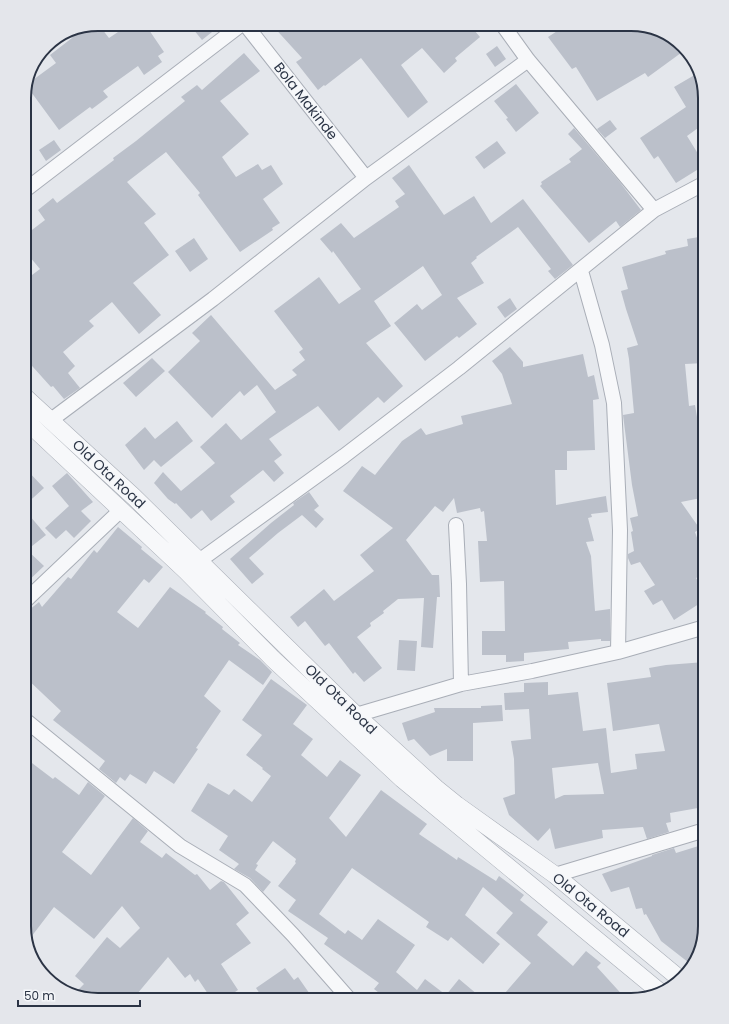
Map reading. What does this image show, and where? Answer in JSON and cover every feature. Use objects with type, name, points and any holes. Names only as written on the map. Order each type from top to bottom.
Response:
[{"type":"street","points":[[31,186],[233,31]]},
{"type":"street","name":"Bola Makinde","points":[[250,31],[366,178]]},
{"type":"street","points":[[507,31],[528,60],[654,210]]},
{"type":"street","points":[[51,420],[213,299],[366,178],[528,60]]},
{"type":"street","points":[[199,561],[344,456],[447,378],[581,271],[654,210],[698,187]]},
{"type":"street","points":[[581,271],[602,345],[614,403],[620,530],[618,652]]},
{"type":"street","name":"Old Ota Road","points":[[31,402],[134,497],[356,714],[436,788],[457,806],[555,875],[676,975]]},
{"type":"street","name":"Old Ota Road","points":[[31,426],[186,571],[273,659],[402,780],[656,988]]},
{"type":"street","points":[[31,595],[121,510]]},
{"type":"street","points":[[456,525],[461,684]]},
{"type":"street","points":[[356,714],[461,684],[532,671],[618,652],[698,629]]},
{"type":"street","points":[[31,725],[180,846],[245,885],[293,935],[344,993]]},
{"type":"street","points":[[555,875],[698,832]]},
{"type":"building","points":[[104,31],[109,38],[120,31],[150,31],[164,52],[158,56],[162,62],[144,75],[138,66],[103,91],[108,97],[92,109],[90,107],[59,130],[31,92],[33,80],[56,63],[50,55],[72,38],[71,37],[85,32]]},
{"type":"building","points":[[195,31],[213,31],[202,40]]},
{"type":"building","points":[[277,31],[475,31],[480,37],[455,58],[457,61],[444,73],[422,48],[401,65],[428,102],[408,118],[361,58],[318,90],[296,62],[302,58]]},
{"type":"building","points":[[557,31],[636,31],[649,33],[665,40],[680,53],[648,77],[645,73],[597,101],[576,67],[572,69],[548,37]]},
{"type":"building","points":[[497,46],[506,59],[495,67],[486,54]]},
{"type":"building","points":[[244,53],[260,71],[220,101],[249,134],[222,157],[236,177],[258,164],[262,170],[271,165],[283,184],[263,199],[280,223],[272,228],[273,230],[240,252],[198,195],[200,193],[166,152],[127,182],[156,214],[144,223],[169,255],[133,283],[161,315],[139,334],[112,302],[89,321],[94,326],[63,352],[75,366],[68,373],[80,388],[64,399],[31,365],[31,276],[40,269],[31,258],[31,231],[45,220],[38,210],[53,198],[57,203],[114,160],[113,158],[185,101],[181,97],[197,85],[202,90]]},
{"type":"building","points":[[694,75],[698,98],[698,128],[687,136],[698,154],[698,169],[676,183],[658,156],[654,159],[640,138],[686,107],[674,87]]},
{"type":"building","points":[[516,84],[539,113],[516,132],[506,119],[508,118],[494,101]]},
{"type":"building","points":[[610,120],[617,129],[605,138],[597,129]]},
{"type":"building","points":[[574,128],[619,181],[641,210],[620,227],[616,221],[589,243],[540,186],[542,184],[541,182],[571,162],[569,159],[582,149],[568,134]]},
{"type":"building","points":[[54,140],[61,150],[46,161],[39,150]]},
{"type":"building","points":[[497,141],[506,153],[484,169],[475,157]]},
{"type":"building","points":[[409,165],[444,215],[474,196],[491,223],[523,199],[573,265],[555,279],[548,271],[551,269],[518,227],[476,257],[477,258],[471,263],[484,283],[457,298],[477,324],[459,338],[457,336],[425,361],[394,323],[417,304],[422,310],[442,295],[423,266],[374,301],[391,326],[366,343],[403,386],[384,403],[378,397],[339,431],[318,406],[269,439],[282,455],[274,461],[284,473],[274,482],[263,470],[230,496],[235,502],[211,521],[202,510],[191,519],[176,503],[175,504],[168,499],[154,483],[163,472],[181,491],[215,463],[200,447],[226,423],[241,440],[276,412],[257,385],[244,396],[240,391],[212,418],[168,372],[200,341],[192,333],[211,315],[275,390],[297,375],[292,370],[305,360],[299,352],[303,349],[274,311],[319,277],[339,304],[361,289],[333,251],[332,253],[320,239],[341,223],[354,238],[399,207],[395,201],[405,194],[392,178]]},
{"type":"building","points":[[698,237],[698,363],[685,364],[689,406],[695,405],[698,423],[698,499],[681,502],[698,526],[698,530],[695,532],[698,541],[698,577],[696,578],[698,581],[698,605],[674,620],[662,600],[653,605],[644,591],[655,585],[640,562],[631,565],[628,558],[628,554],[634,551],[631,532],[633,531],[630,518],[638,516],[632,485],[623,415],[634,413],[627,348],[638,345],[621,291],[628,289],[622,267],[666,254],[665,251],[688,246],[687,239]]},
{"type":"building","points":[[194,238],[208,259],[190,272],[175,251]]},
{"type":"building","points":[[510,298],[517,309],[505,318],[497,307]]},
{"type":"building","points":[[510,347],[523,362],[523,367],[583,354],[588,377],[594,375],[599,399],[593,400],[595,450],[567,451],[567,470],[555,470],[556,505],[606,496],[608,512],[591,514],[592,517],[588,518],[594,541],[586,542],[591,556],[595,611],[610,609],[610,641],[601,641],[601,639],[568,642],[569,649],[524,653],[524,661],[506,662],[506,655],[482,655],[482,631],[505,631],[504,581],[480,582],[478,541],[487,541],[484,511],[481,512],[480,508],[457,513],[454,498],[443,512],[435,506],[406,540],[432,575],[439,575],[440,597],[437,597],[433,648],[421,647],[424,598],[398,599],[383,611],[384,613],[370,623],[371,626],[357,637],[382,668],[364,682],[355,672],[353,674],[329,643],[325,646],[305,621],[298,627],[290,617],[324,589],[334,601],[374,571],[360,555],[393,528],[343,491],[362,466],[375,475],[402,441],[421,428],[426,435],[463,424],[461,416],[512,404],[502,374],[492,361]]},
{"type":"building","points":[[152,358],[165,371],[136,397],[123,383]]},
{"type":"building","points":[[177,421],[193,441],[161,467],[154,460],[144,470],[125,445],[145,427],[155,439]]},
{"type":"building","points":[[67,473],[93,502],[81,511],[91,521],[74,538],[66,530],[56,539],[45,528],[69,506],[52,486]]},
{"type":"building","points":[[31,474],[44,488],[31,500]]},
{"type":"building","points":[[309,492],[319,506],[314,510],[324,519],[316,528],[302,515],[249,558],[264,574],[252,584],[230,559],[294,505],[293,503]]},
{"type":"building","points":[[31,517],[46,535],[31,547]]},
{"type":"building","points":[[118,527],[163,567],[149,583],[144,579],[117,612],[138,628],[170,587],[206,612],[205,613],[223,627],[222,629],[240,643],[238,645],[260,660],[272,672],[263,685],[229,660],[204,696],[221,711],[196,748],[198,749],[174,784],[154,771],[146,784],[130,774],[125,781],[120,777],[116,783],[99,769],[105,761],[53,720],[61,711],[31,683],[31,608],[39,602],[42,607],[68,577],[71,579],[94,550],[97,553]]},
{"type":"building","points":[[31,554],[44,566],[31,578]]},
{"type":"building","points":[[399,640],[417,641],[415,671],[397,670]]},
{"type":"building","points":[[698,663],[698,808],[670,813],[671,822],[666,823],[669,832],[647,839],[643,827],[602,830],[603,838],[555,849],[550,828],[538,841],[509,815],[503,798],[515,794],[514,759],[511,741],[531,739],[529,709],[505,710],[504,693],[524,692],[524,683],[548,682],[548,695],[578,692],[583,731],[606,728],[611,773],[637,769],[635,754],[665,751],[659,724],[613,731],[607,683],[651,677],[649,668]],"holes":[[[598,763],[604,794],[564,795],[555,799],[552,768]]]},
{"type":"building","points":[[271,679],[307,705],[293,724],[313,739],[301,755],[327,777],[340,760],[361,775],[329,818],[346,837],[381,790],[427,824],[419,834],[457,860],[458,857],[496,881],[499,876],[524,895],[520,900],[548,922],[537,935],[573,966],[586,951],[601,963],[597,967],[621,993],[505,993],[531,963],[496,933],[513,913],[483,887],[465,915],[500,944],[483,964],[451,937],[448,941],[426,927],[429,922],[352,868],[319,914],[345,934],[348,930],[362,940],[378,919],[415,945],[396,972],[417,990],[425,979],[443,993],[379,993],[374,989],[379,983],[324,944],[328,938],[288,911],[296,900],[278,886],[296,863],[296,859],[273,841],[256,864],[258,865],[255,870],[271,882],[263,892],[250,878],[234,869],[239,864],[219,850],[228,836],[191,811],[208,783],[229,795],[234,789],[252,802],[271,776],[246,755],[262,735],[242,720]]},
{"type":"building","points":[[502,705],[503,721],[473,723],[473,761],[447,761],[447,749],[430,756],[414,739],[408,741],[402,723],[435,712],[434,708],[481,708],[481,706]]},
{"type":"building","points":[[31,762],[53,779],[55,777],[79,795],[88,782],[105,796],[62,852],[91,875],[133,818],[148,831],[140,842],[162,858],[166,853],[195,875],[197,874],[210,890],[221,881],[224,882],[249,913],[236,924],[251,943],[221,964],[238,990],[234,993],[207,993],[198,979],[195,982],[190,974],[185,978],[168,957],[138,993],[93,993],[78,990],[84,984],[75,976],[107,937],[120,948],[140,928],[122,906],[94,939],[54,907],[32,936]]},
{"type":"building","points":[[698,846],[698,926],[696,944],[688,962],[661,941],[646,914],[644,915],[642,908],[636,909],[629,887],[611,892],[602,874],[674,848],[676,853]]},
{"type":"building","points":[[285,968],[294,980],[298,977],[309,993],[259,993],[256,988]]},
{"type":"building","points":[[459,979],[476,993],[448,993]]}]
